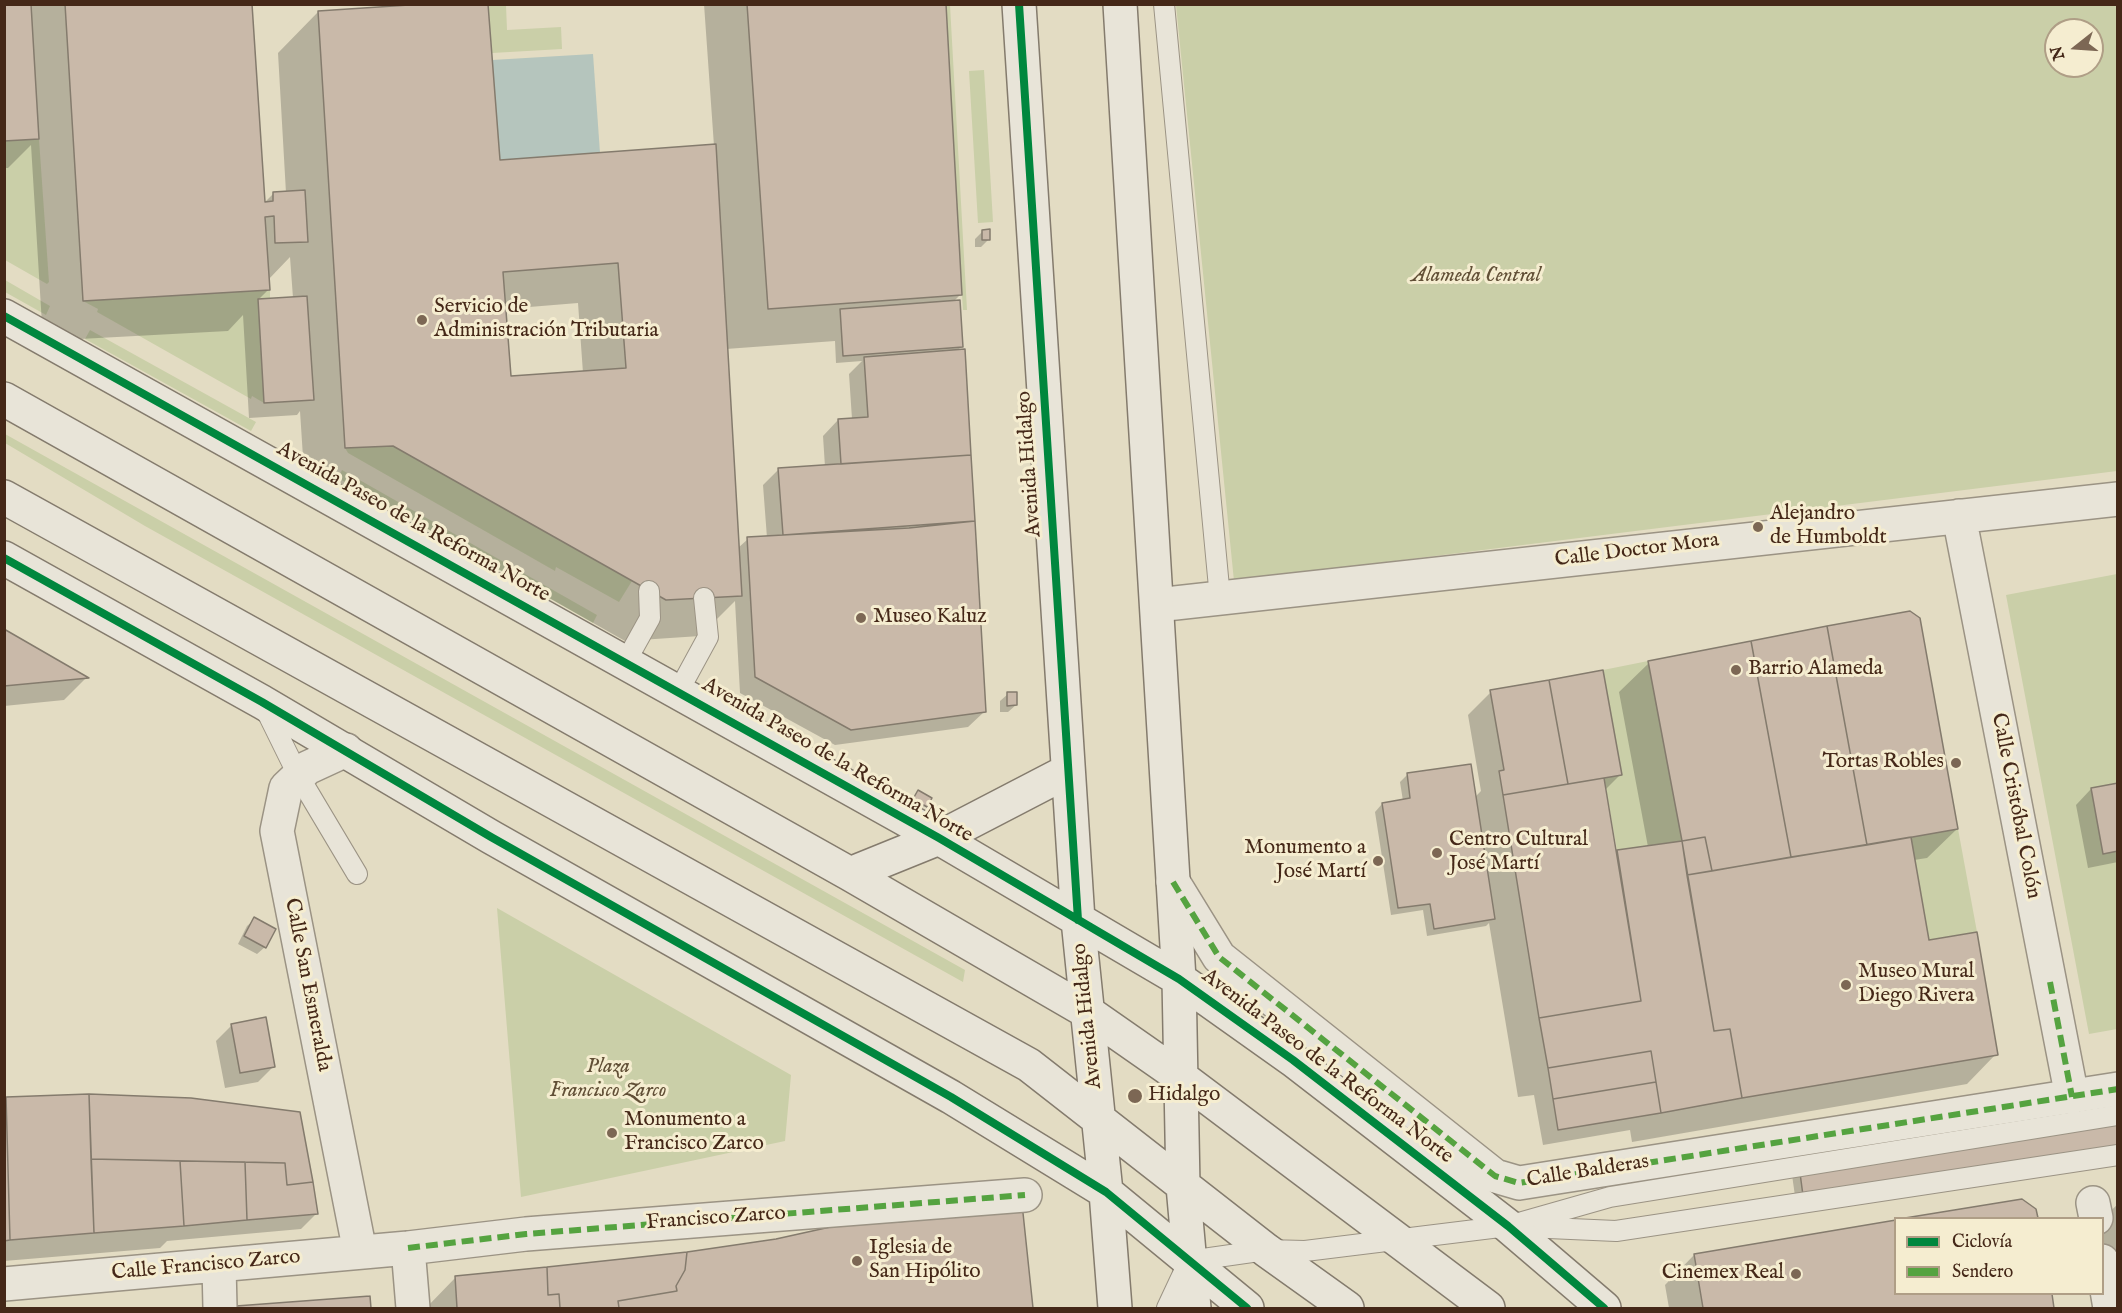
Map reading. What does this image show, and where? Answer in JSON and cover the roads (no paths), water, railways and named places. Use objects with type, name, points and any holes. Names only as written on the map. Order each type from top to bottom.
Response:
[{"type":"street","name":"Avenida Hidalgo","points":[[1019,4],[1078,920],[1106,1192],[1115,1308]]},
{"type":"street","points":[[1120,4],[1179,979],[1183,1186],[1194,1308]]},
{"type":"street","name":"Avenida Paseo de la Reforma Norte","points":[[4,316],[939,838],[1179,979],[1293,1060],[1508,1226],[1604,1308]]},
{"type":"street","points":[[4,399],[850,874],[1086,1011],[1182,1078],[1488,1308]]},
{"type":"street","points":[[4,497],[1029,1065],[1266,1250],[1347,1308]]},
{"type":"street","name":"Calle Doctor Mora","points":[[1157,605],[2118,499]]},
{"type":"street","name":"Calle Cristóbal Colón","points":[[1959,516],[2072,1097]]},
{"type":"street","points":[[4,558],[262,702],[491,837],[951,1097],[1106,1192],[1247,1308]]},
{"type":"street","name":"Calle San Esmeralda","points":[[346,750],[307,768],[286,788],[277,831],[360,1252]]},
{"type":"street","points":[[850,874],[939,838],[1068,771]]},
{"type":"street","name":"Calle Balderas","points":[[1173,882],[1219,957],[1495,1176],[1519,1184],[2118,1089]]},
{"type":"street","name":"Francisco Zarco","points":[[408,1248],[538,1233],[1026,1195]]},
{"type":"street","points":[[408,1248],[413,1308]]},
{"type":"street","name":"Calle Francisco Zarco","points":[[4,1284],[408,1248]]},
{"type":"street","points":[[219,1265],[220,1308]]},
{"type":"street","points":[[2104,1268],[2110,1308]]},
{"type":"lane","points":[[1164,4],[1220,598]]},
{"type":"lane","points":[[626,663],[650,618],[649,591]]},
{"type":"lane","points":[[678,692],[708,637],[704,598]]},
{"type":"lane","points":[[262,702],[298,776],[357,874]]},
{"type":"lane","points":[[1167,1308],[1189,1261],[1266,1250],[1305,1251],[1508,1226],[1610,1197],[2118,1115]]},
{"type":"lane","points":[[1508,1226],[1616,1231],[2118,1155]]},
{"type":"place","name":"Servicio de Administración Tributaria","points":[[422,320]]},
{"type":"place","name":"Alejandro de Humboldt","points":[[1758,527]]},
{"type":"place","name":"Museo Kaluz","points":[[861,618]]},
{"type":"place","name":"Barrio Alameda","points":[[1736,670]]},
{"type":"place","name":"Tortas Robles","points":[[1956,763]]},
{"type":"place","name":"Centro Cultural José Martí","points":[[1437,853]]},
{"type":"place","name":"Monumento a José Martí","points":[[1378,861]]},
{"type":"place","name":"Museo Mural Diego Rivera","points":[[1846,985]]},
{"type":"place","name":"Hidalgo","points":[[1135,1096]]},
{"type":"place","name":"Monumento a Francisco Zarco","points":[[612,1133]]},
{"type":"place","name":"Iglesia de San Hipólito","points":[[857,1261]]},
{"type":"place","name":"Cinemex Real","points":[[1796,1274]]},
{"type":"park label","name":"Alameda Central","points":[[1476,277]]},
{"type":"park label","name":"Plaza Francisco Zarco","points":[[608,1080]]}]
